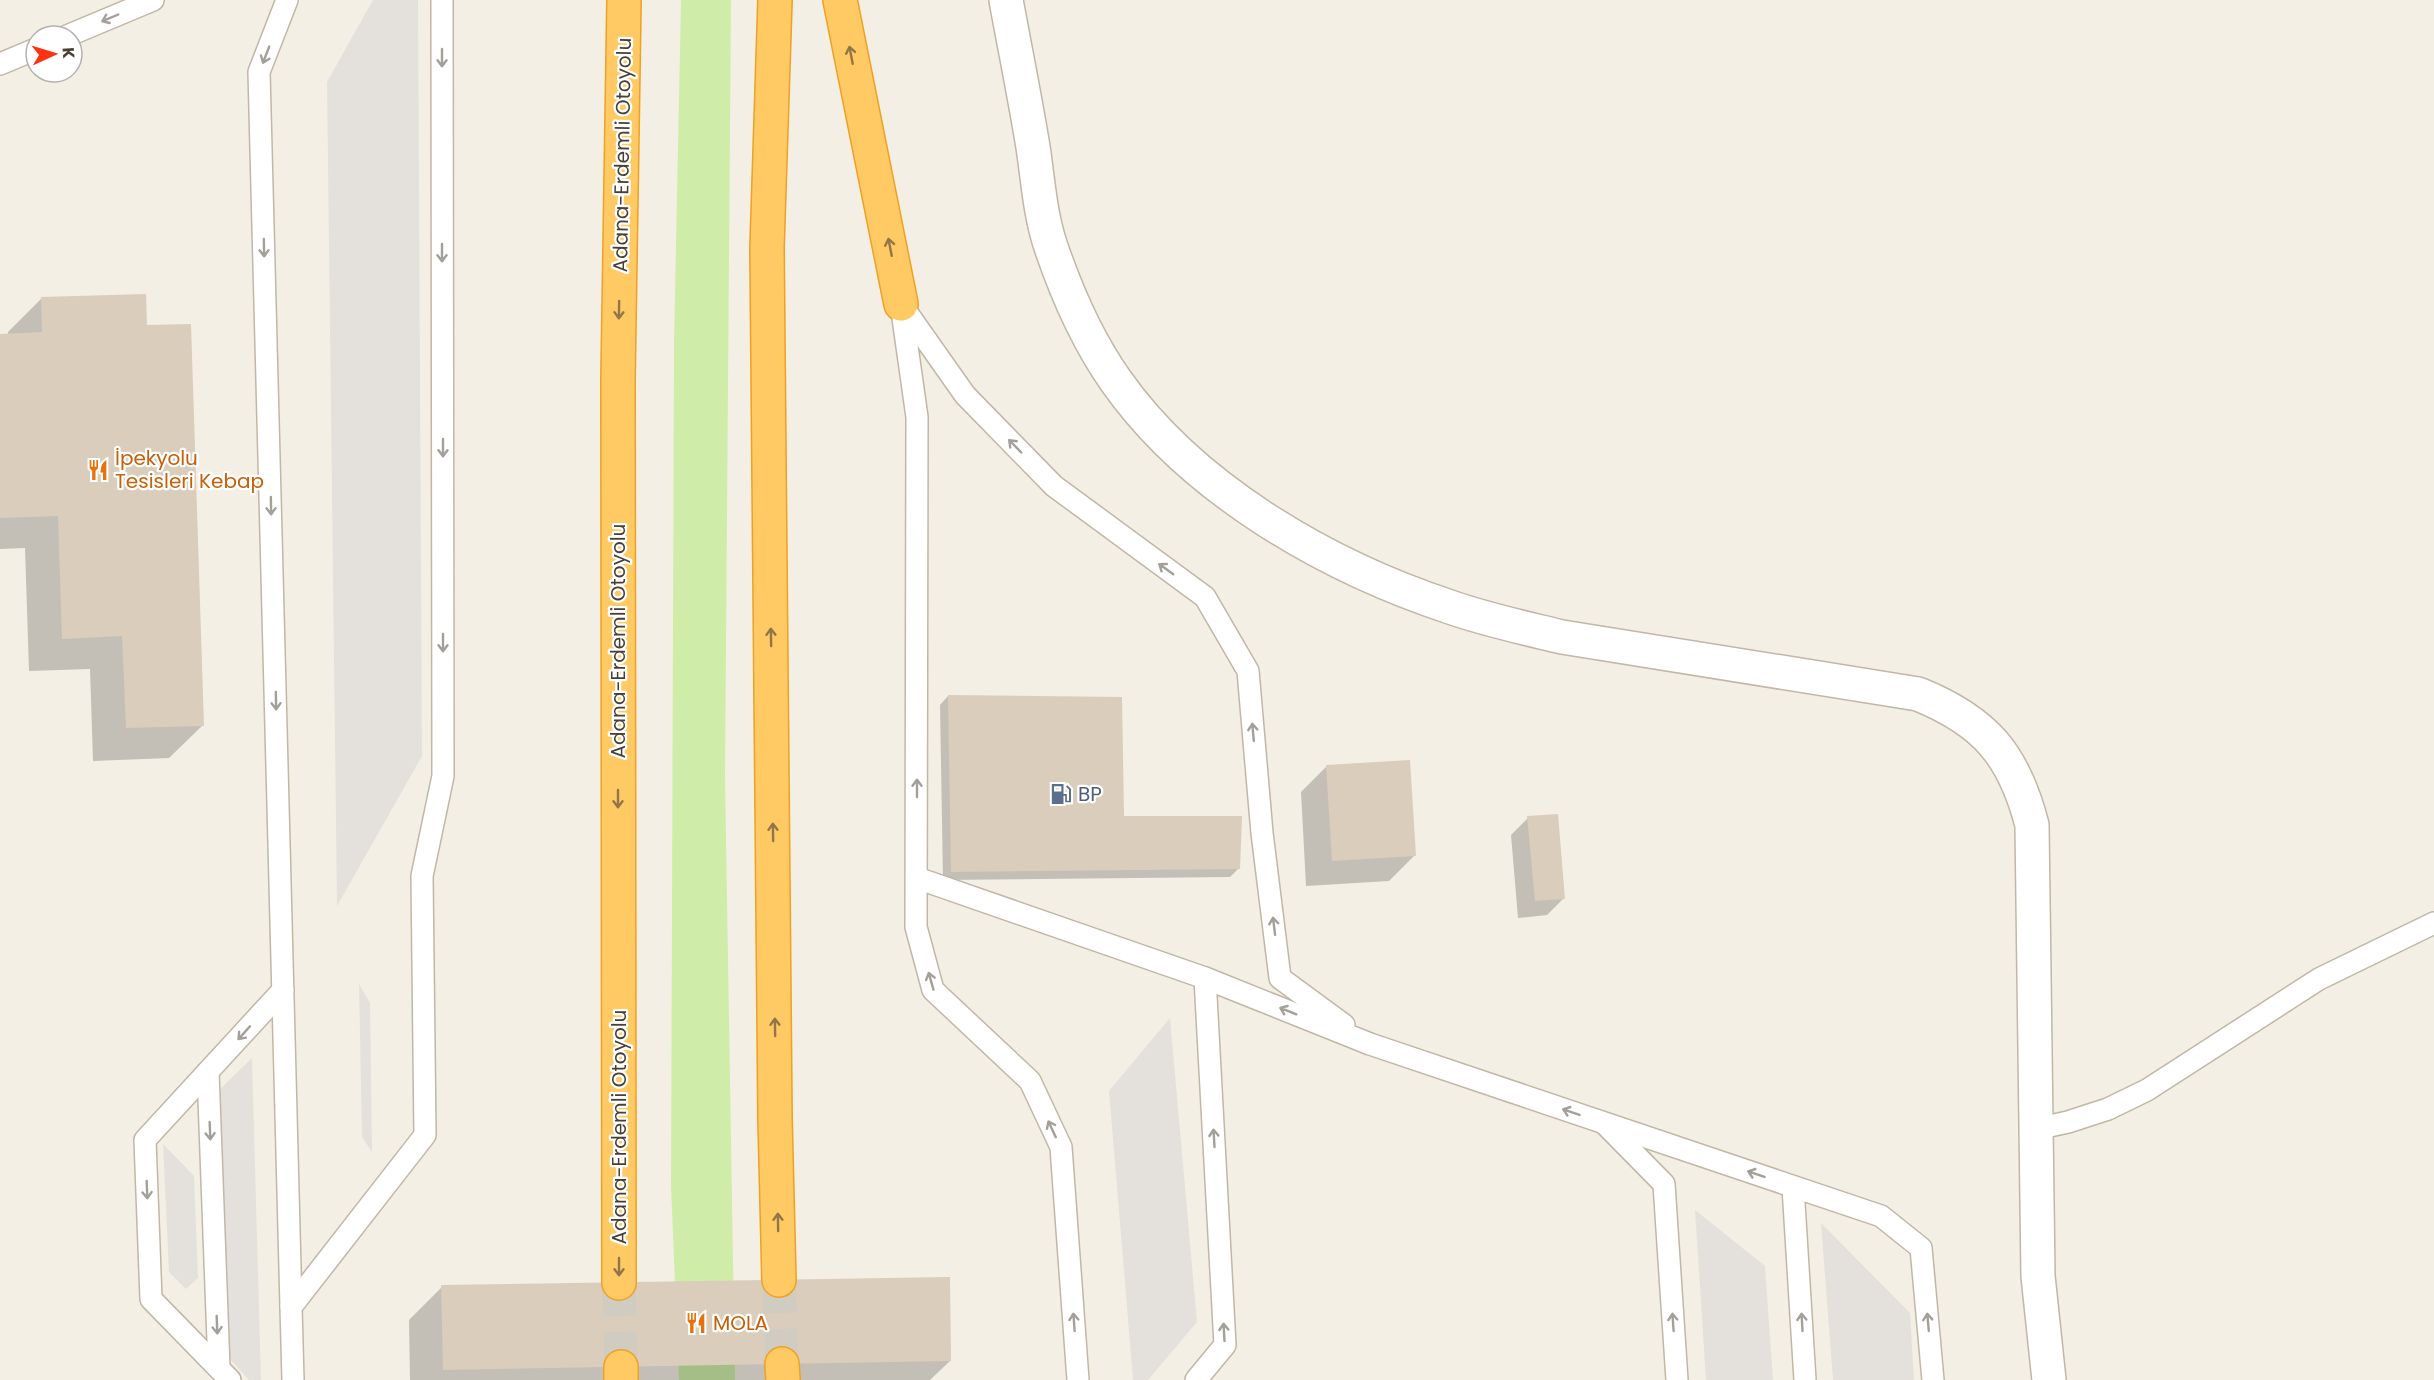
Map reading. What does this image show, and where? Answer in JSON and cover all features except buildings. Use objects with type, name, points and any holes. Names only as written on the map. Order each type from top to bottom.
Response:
[{"type":"highway","name":"Adana-Erdemli Otoyolu","points":[[619,1283],[618,380],[624,0]]},
{"type":"highway","points":[[775,0],[767,248],[775,1119],[779,1280]]},
{"type":"highway","points":[[840,0],[901,304]]},
{"type":"street","points":[[1006,0],[1033,146],[1039,196],[1050,244],[1066,291],[1088,336],[1110,372],[1148,422],[1187,460],[1228,492],[1282,528],[1337,560],[1396,587],[1450,607],[1506,624],[1562,637],[1918,694],[1947,705],[1974,723],[1996,745],[2013,770],[2032,825],[2038,1276],[2049,1380]]},
{"type":"lane","points":[[84,29],[153,0]]},
{"type":"lane","points":[[287,0],[259,72],[293,1380]]},
{"type":"lane","points":[[291,1307],[425,1135],[422,876],[443,776],[442,0]]},
{"type":"lane","points":[[0,64],[24,54]]},
{"type":"lane","points":[[901,304],[917,417],[916,927],[933,990],[1030,1081],[1061,1147],[1078,1380]]},
{"type":"lane","points":[[901,304],[965,395],[1054,486],[1204,597],[1248,671],[1262,833],[1280,978],[1370,1044]]},
{"type":"lane","points":[[917,878],[1205,978],[1370,1044],[1881,1216],[1922,1248],[1933,1380]]},
{"type":"lane","points":[[2036,1129],[2068,1122],[2108,1109],[2147,1090],[2319,979],[2434,923]]},
{"type":"lane","points":[[1196,1380],[1225,1345],[1205,978]]},
{"type":"lane","points":[[224,1374],[151,1299],[145,1140],[283,990]]},
{"type":"lane","points":[[208,1072],[224,1374]]},
{"type":"lane","points":[[1603,1123],[1664,1184],[1677,1380]]},
{"type":"lane","points":[[1793,1187],[1805,1380]]},
{"type":"green space","points":[[681,0],[731,0],[725,777],[735,1380],[679,1380],[671,1186],[674,343]]},
{"type":"shaded area","points":[[373,0],[418,0],[422,756],[337,906],[327,82]]},
{"type":"shaded area","points":[[359,984],[370,1003],[372,1152],[362,1137]]},
{"type":"shaded area","points":[[1170,1018],[1197,1322],[1148,1380],[1133,1380],[1109,1091]]},
{"type":"shaded area","points":[[252,1058],[261,1380],[249,1380],[229,1358],[219,1090]]},
{"type":"shaded area","points":[[163,1144],[194,1176],[198,1278],[186,1289],[169,1272]]},
{"type":"shaded area","points":[[1695,1210],[1765,1266],[1773,1380],[1706,1380]]},
{"type":"shaded area","points":[[1821,1223],[1910,1313],[1914,1380],[1833,1380]]},
{"type":"tunnel","points":[[779,1280],[782,1364]]},
{"type":"tunnel","points":[[619,1283],[621,1367]]},
{"type":"place","name":"İpekyolu Tesisleri Kebap","points":[[98,470]]},
{"type":"place","name":"BP","points":[[1061,794]]},
{"type":"place","name":"MOLA","points":[[696,1323]]}]
